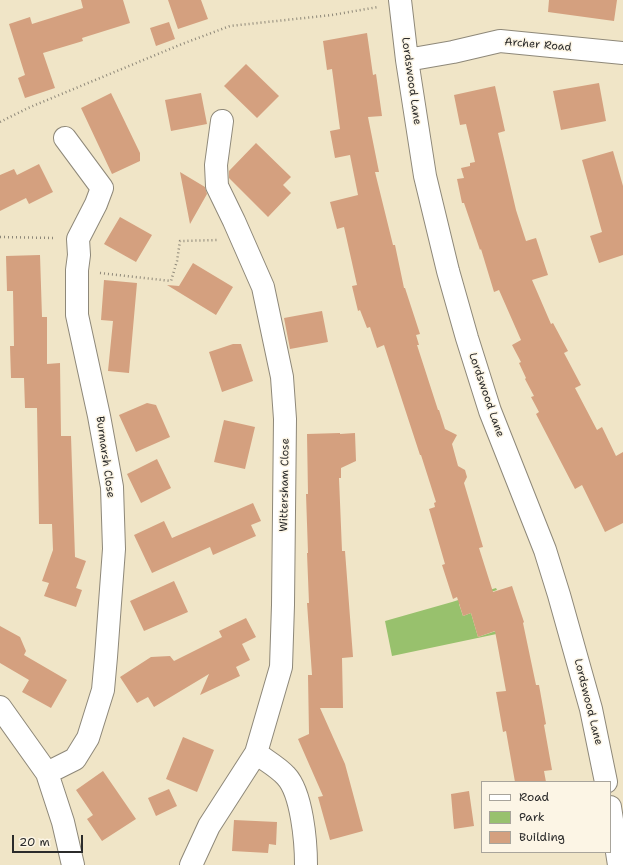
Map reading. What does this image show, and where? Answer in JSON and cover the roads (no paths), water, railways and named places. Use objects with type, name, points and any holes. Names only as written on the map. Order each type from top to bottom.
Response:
[{"type":"street","name":"Lordswood Lane","points":[[400,2],[418,137],[427,188],[455,297],[497,429],[545,550],[591,709],[606,781]]},
{"type":"street","name":"Archer Road","points":[[407,60],[454,52],[500,41],[623,53]]},
{"type":"street","name":"Wittersham Close","points":[[191,865],[209,826],[256,753],[281,667],[285,419],[282,377],[263,287],[217,186],[216,165],[222,121]]},
{"type":"street","name":"Burmarsh Close","points":[[47,773],[75,759],[88,738],[103,690],[114,549],[112,486],[99,416],[77,315],[77,270],[79,255],[78,239],[96,204],[102,188],[65,138]]},
{"type":"street","points":[[0,707],[47,773],[63,822],[73,865]]},
{"type":"street","points":[[256,753],[286,776],[294,788],[302,820],[306,845],[306,865]]},
{"type":"street","points":[[611,813],[619,865]]}]
